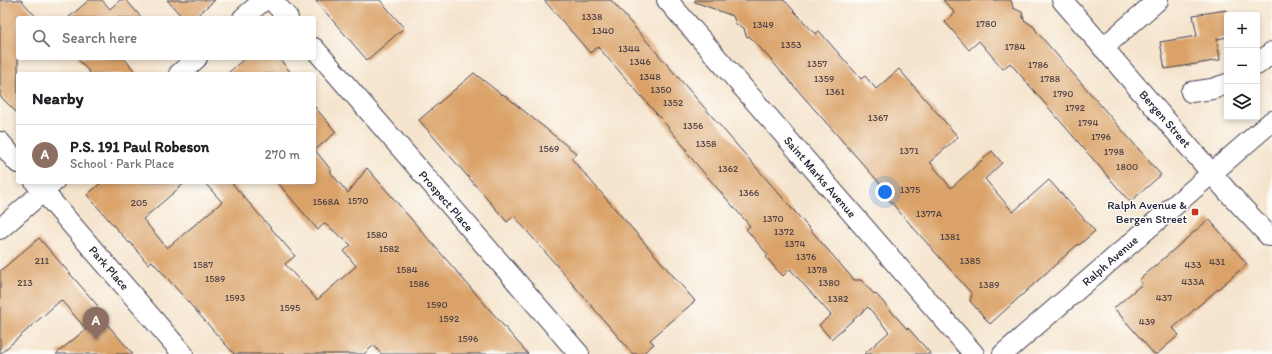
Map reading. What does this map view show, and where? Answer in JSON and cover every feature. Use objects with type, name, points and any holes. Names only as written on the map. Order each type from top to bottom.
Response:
[{"type":"street","points":[[246,16],[264,0]]},
{"type":"street","points":[[272,0],[286,16]]},
{"type":"street","name":"Saint Marks Avenue","points":[[667,0],[974,354]]},
{"type":"street","name":"Bergen Street","points":[[1062,0],[1271,241]]},
{"type":"street","points":[[1103,48],[1158,0]]},
{"type":"street","name":"Prospect Place","points":[[316,50],[579,354]]},
{"type":"street","points":[[1260,62],[1272,52]]},
{"type":"street","points":[[181,72],[195,60]]},
{"type":"street","points":[[1191,92],[1212,89],[1224,85]]},
{"type":"street","name":"Ralph Avenue","points":[[1003,354],[1272,121]]},
{"type":"street","points":[[0,142],[16,161]]},
{"type":"street","points":[[0,229],[44,185]]},
{"type":"street","name":"Park Place","points":[[44,185],[184,354]]},
{"type":"building","points":[[0,0],[21,0],[35,16],[16,16],[16,60],[18,60],[18,72],[16,72],[16,112],[0,96]]},
{"type":"building","points":[[89,0],[102,0],[110,9],[120,0],[126,0],[140,16],[70,16]]},
{"type":"building","points":[[167,0],[215,0],[196,16],[181,16]]},
{"type":"building","points":[[315,0],[380,0],[404,28],[367,60]]},
{"type":"building","points":[[544,0],[611,0],[854,280],[861,280],[875,295],[876,294],[931,354],[864,354],[889,332],[868,307],[831,339],[819,325],[831,315],[790,269],[783,276],[777,270],[766,257],[768,255],[746,229],[750,226],[685,151],[687,150],[663,121],[598,47],[590,53]]},
{"type":"building","points":[[695,0],[784,0],[815,34],[819,31],[861,79],[865,76],[876,89],[899,69],[958,137],[930,162],[951,188],[992,151],[1002,163],[985,179],[1013,212],[1049,180],[1095,231],[1079,245],[1078,244],[990,324],[970,301],[972,294],[888,199],[891,196],[755,42],[750,37],[746,36],[744,28],[736,24],[733,16],[695,2]]},
{"type":"building","points":[[943,0],[1011,0],[1013,8],[1022,12],[1024,20],[1034,27],[1161,175],[1130,202],[1010,63],[1003,69],[979,41],[969,50],[945,22],[955,13]]},
{"type":"building","points":[[1227,10],[1227,12],[1224,12],[1224,38],[1217,39],[1220,60],[1165,69],[1160,42],[1197,36],[1193,15]]},
{"type":"building","points":[[79,60],[126,60],[135,72],[89,72]]},
{"type":"building","points":[[243,60],[281,60],[290,72],[229,72]]},
{"type":"building","points":[[474,73],[502,95],[503,94],[577,154],[571,158],[695,301],[650,340],[654,344],[642,354],[633,354],[514,216],[507,222],[419,120]]},
{"type":"building","points":[[316,108],[336,132],[316,149]]},
{"type":"building","points":[[316,151],[331,170],[331,173],[348,193],[367,168],[528,354],[381,354],[374,345],[364,354],[234,354],[152,261],[148,264],[87,195],[100,184],[184,184],[143,219],[167,248],[222,202],[206,184],[233,184],[295,256],[285,264],[317,300],[356,266],[344,251],[351,245],[324,223],[318,230],[279,184],[316,184]]},
{"type":"building","points":[[1209,219],[1247,264],[1173,328],[1179,335],[1157,354],[1154,354],[1114,308],[1142,284],[1139,280]]},
{"type":"building","points":[[39,238],[98,306],[94,309],[133,354],[56,354],[86,329],[61,300],[0,354],[0,271]]},
{"type":"place","name":"Ralph Avenue & Bergen Street","points":[[1195,212]]},
{"type":"place","name":"P.S. 191 Paul Robeson","points":[[96,340]]}]
